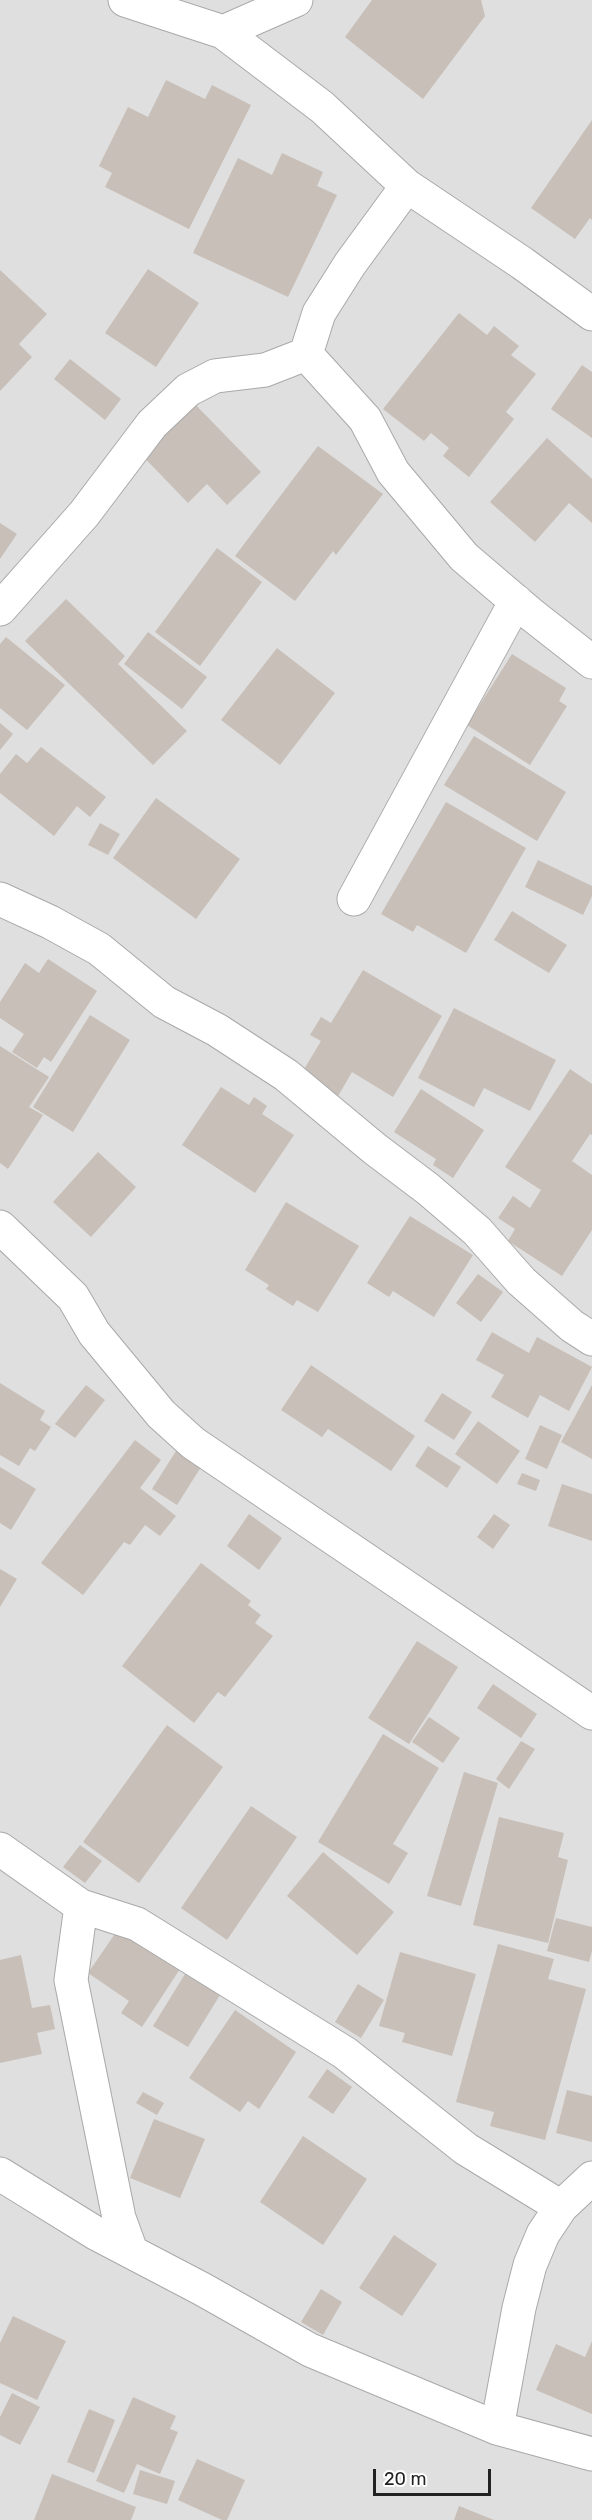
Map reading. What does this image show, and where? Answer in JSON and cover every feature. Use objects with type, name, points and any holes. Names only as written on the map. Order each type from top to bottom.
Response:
[{"type":"street","points":[[125,0],[223,32],[322,108],[407,186],[522,263],[592,314]]},
{"type":"street","points":[[223,32],[296,0]]},
{"type":"street","points":[[306,354],[319,313],[350,264],[407,186]]},
{"type":"street","points":[[306,354],[365,419],[393,472],[464,558],[592,662]]},
{"type":"street","points":[[0,609],[84,514],[152,424],[188,390],[215,376],[265,370],[306,354]]},
{"type":"street","points":[[354,899],[516,601]]},
{"type":"street","points":[[0,899],[50,922],[99,949],[164,1002],[218,1030],[286,1075],[375,1149],[428,1188],[477,1231],[521,1281],[572,1326],[592,1340]]},
{"type":"street","points":[[0,1227],[73,1297],[94,1333],[161,1414],[193,1443],[592,1713]]},
{"type":"street","points":[[0,1849],[81,1906],[138,1924],[345,2053],[466,2149],[561,2207]]},
{"type":"street","points":[[81,1906],[71,1980],[119,2218],[130,2251]]},
{"type":"street","points":[[0,2174],[97,2234],[310,2350],[497,2428],[592,2454]]},
{"type":"street","points":[[497,2428],[519,2308],[530,2265],[543,2234],[561,2207],[592,2178]]},
{"type":"shaded area","points":[[0,0],[592,0],[592,2520],[0,2520]]},
{"type":"building","points":[[372,0],[481,0],[485,16],[423,99],[345,37]]},
{"type":"building","points":[[166,80],[205,99],[212,85],[251,105],[189,229],[105,187],[112,173],[99,166],[128,107],[148,117]]},
{"type":"building","points":[[592,120],[592,220],[590,218],[575,239],[531,208]]},
{"type":"building","points":[[282,153],[323,172],[317,186],[337,195],[288,297],[193,253],[238,158],[272,175]]},
{"type":"building","points":[[148,269],[199,303],[156,367],[105,333]]},
{"type":"building","points":[[0,270],[47,314],[19,344],[32,357],[0,391]]},
{"type":"building","points":[[459,313],[487,335],[494,326],[519,346],[511,355],[536,374],[506,412],[514,419],[469,477],[443,456],[449,448],[431,433],[424,441],[383,409]]},
{"type":"building","points":[[70,359],[121,399],[105,420],[54,379]]},
{"type":"building","points":[[582,365],[592,372],[592,438],[551,409]]},
{"type":"building","points":[[188,397],[261,472],[227,505],[207,484],[188,503],[135,448]]},
{"type":"building","points":[[547,438],[592,479],[592,523],[569,503],[535,542],[490,502]]},
{"type":"building","points":[[318,446],[383,494],[336,555],[333,551],[295,601],[235,556]]},
{"type":"building","points":[[0,523],[17,534],[0,559]]},
{"type":"building","points":[[217,548],[262,582],[200,666],[155,632]]},
{"type":"building","points":[[66,599],[125,656],[118,664],[187,731],[153,765],[25,641]]},
{"type":"building","points":[[148,632],[207,677],[182,709],[124,664]]},
{"type":"building","points":[[6,637],[65,685],[27,730],[0,708],[0,644]]},
{"type":"building","points":[[277,648],[335,693],[280,765],[221,720]]},
{"type":"building","points":[[512,654],[566,688],[559,701],[567,706],[530,765],[467,725]]},
{"type":"building","points":[[0,723],[13,734],[0,750]]},
{"type":"building","points":[[474,736],[566,792],[537,841],[444,785]]},
{"type":"building","points":[[41,747],[106,797],[90,817],[77,806],[54,836],[0,793],[0,774],[16,754],[27,763]]},
{"type":"building","points":[[156,798],[240,859],[196,919],[113,858]]},
{"type":"building","points":[[446,802],[526,848],[466,953],[417,925],[413,932],[381,914]]},
{"type":"building","points":[[100,823],[120,834],[108,855],[88,845]]},
{"type":"building","points":[[538,860],[592,886],[592,896],[583,915],[525,887]]},
{"type":"building","points":[[512,911],[567,945],[549,973],[494,940]]},
{"type":"building","points":[[48,959],[97,991],[51,1062],[44,1057],[37,1068],[12,1052],[24,1034],[0,1018],[0,1002],[25,963],[39,973]]},
{"type":"building","points":[[363,970],[442,1016],[393,1097],[352,1072],[337,1098],[300,1076],[321,1041],[310,1035],[321,1017],[331,1023]]},
{"type":"building","points":[[454,1008],[556,1060],[530,1111],[484,1088],[474,1107],[418,1078]]},
{"type":"building","points":[[90,1015],[130,1040],[73,1132],[33,1107]]},
{"type":"building","points":[[0,1046],[49,1077],[29,1107],[43,1115],[8,1169],[0,1163]]},
{"type":"building","points":[[570,1069],[592,1084],[592,1135],[590,1134],[572,1161],[592,1175],[592,1230],[562,1276],[508,1241],[515,1229],[498,1218],[513,1196],[530,1208],[541,1190],[505,1167]]},
{"type":"building","points":[[221,1087],[249,1105],[254,1097],[267,1106],[262,1114],[294,1135],[255,1193],[182,1145]]},
{"type":"building","points":[[421,1089],[484,1130],[453,1178],[433,1165],[436,1159],[394,1132]]},
{"type":"building","points":[[98,1152],[136,1187],[91,1237],[53,1202]]},
{"type":"building","points":[[286,1202],[359,1246],[318,1312],[297,1300],[293,1306],[266,1289],[269,1285],[245,1270]]},
{"type":"building","points":[[410,1216],[473,1255],[434,1317],[393,1291],[389,1297],[367,1283]]},
{"type":"building","points":[[478,1274],[503,1292],[481,1322],[456,1303]]},
{"type":"building","points":[[492,1332],[529,1353],[537,1337],[592,1367],[569,1411],[540,1395],[528,1418],[491,1397],[504,1375],[476,1360]]},
{"type":"building","points":[[311,1365],[415,1436],[391,1471],[328,1429],[322,1437],[281,1410]]},
{"type":"building","points":[[0,1383],[45,1411],[40,1420],[51,1427],[35,1451],[30,1448],[19,1466],[0,1455]]},
{"type":"building","points":[[86,1385],[105,1400],[75,1438],[55,1424]]},
{"type":"building","points":[[592,1385],[592,1459],[561,1442]]},
{"type":"building","points":[[442,1393],[472,1412],[454,1440],[424,1421]]},
{"type":"building","points":[[478,1421],[520,1451],[497,1484],[455,1454]]},
{"type":"building","points":[[540,1425],[562,1435],[547,1469],[525,1459]]},
{"type":"building","points":[[135,1440],[161,1460],[140,1488],[176,1516],[160,1536],[145,1525],[130,1545],[124,1542],[83,1595],[41,1563]]},
{"type":"building","points":[[428,1446],[461,1467],[447,1488],[415,1466]]},
{"type":"building","points":[[176,1451],[201,1467],[177,1505],[152,1489]]},
{"type":"building","points":[[0,1467],[36,1489],[11,1530],[0,1523]]},
{"type":"building","points":[[522,1473],[540,1480],[536,1491],[517,1484]]},
{"type":"building","points":[[562,1484],[592,1494],[592,1541],[548,1526]]},
{"type":"building","points":[[249,1514],[282,1538],[259,1570],[227,1546]]},
{"type":"building","points":[[494,1514],[510,1525],[493,1549],[477,1537]]},
{"type":"building","points":[[201,1563],[251,1601],[248,1605],[261,1615],[255,1623],[273,1636],[225,1697],[218,1692],[194,1723],[122,1666]]},
{"type":"building","points":[[0,1569],[17,1579],[0,1607]]},
{"type":"building","points":[[417,1641],[458,1667],[409,1744],[368,1718]]},
{"type":"building","points":[[493,1684],[537,1714],[521,1738],[477,1708]]},
{"type":"building","points":[[429,1717],[460,1738],[443,1763],[412,1742]]},
{"type":"building","points":[[167,1725],[223,1767],[139,1883],[83,1842]]},
{"type":"building","points":[[383,1734],[439,1768],[393,1844],[408,1853],[389,1884],[318,1842]]},
{"type":"building","points":[[521,1741],[535,1749],[509,1789],[496,1779]]},
{"type":"building","points":[[464,1772],[498,1783],[461,1906],[427,1896]]},
{"type":"building","points":[[251,1806],[297,1837],[227,1940],[181,1908]]},
{"type":"building","points":[[499,1817],[564,1833],[558,1857],[568,1860],[548,1943],[473,1925]]},
{"type":"building","points":[[80,1845],[102,1861],[85,1883],[63,1867]]},
{"type":"building","points":[[323,1852],[394,1912],[357,1955],[287,1896]]},
{"type":"building","points":[[556,1918],[592,1927],[592,1951],[589,1962],[547,1951]]},
{"type":"building","points":[[119,1928],[180,1969],[142,2027],[121,2013],[129,2001],[88,1973]]},
{"type":"building","points":[[498,1944],[554,1959],[548,1979],[586,1989],[545,2140],[490,2126],[494,2112],[456,2102]]},
{"type":"building","points":[[400,1952],[476,1974],[452,2056],[402,2042],[405,2033],[379,2026]]},
{"type":"building","points":[[21,1955],[32,2008],[50,2005],[55,2029],[37,2033],[42,2054],[0,2063],[0,1960]]},
{"type":"building","points":[[185,1974],[220,1995],[188,2047],[153,2026]]},
{"type":"building","points":[[358,1984],[384,2000],[361,2038],[335,2022]]},
{"type":"building","points":[[235,2010],[296,2052],[259,2109],[248,2101],[240,2112],[189,2078]]},
{"type":"building","points":[[327,2069],[352,2087],[333,2114],[308,2097]]},
{"type":"building","points":[[567,2090],[592,2096],[592,2142],[556,2133]]},
{"type":"building","points":[[143,2092],[164,2103],[157,2115],[136,2103]]},
{"type":"building","points":[[154,2119],[205,2139],[180,2198],[130,2178]]},
{"type":"building","points":[[303,2136],[367,2179],[323,2245],[260,2202]]},
{"type":"building","points":[[394,2235],[437,2264],[402,2316],[359,2288]]},
{"type":"building","points":[[321,2289],[342,2302],[323,2335],[301,2322]]},
{"type":"building","points":[[13,2316],[66,2341],[37,2400],[0,2383],[0,2343]]},
{"type":"building","points":[[592,2341],[592,2414],[536,2390],[556,2344],[585,2357]]},
{"type":"building","points":[[12,2393],[40,2407],[20,2445],[0,2435],[0,2417]]},
{"type":"building","points":[[133,2397],[176,2416],[170,2429],[178,2432],[160,2474],[137,2464],[124,2493],[96,2481]]},
{"type":"building","points":[[89,2409],[115,2420],[94,2473],[67,2462]]},
{"type":"building","points":[[197,2459],[245,2480],[227,2520],[222,2520],[178,2500]]},
{"type":"building","points":[[140,2470],[175,2481],[167,2504],[133,2494]]},
{"type":"building","points":[[52,2474],[136,2507],[131,2520],[34,2520]]},
{"type":"building","points":[[459,2506],[494,2520],[454,2520]]}]
